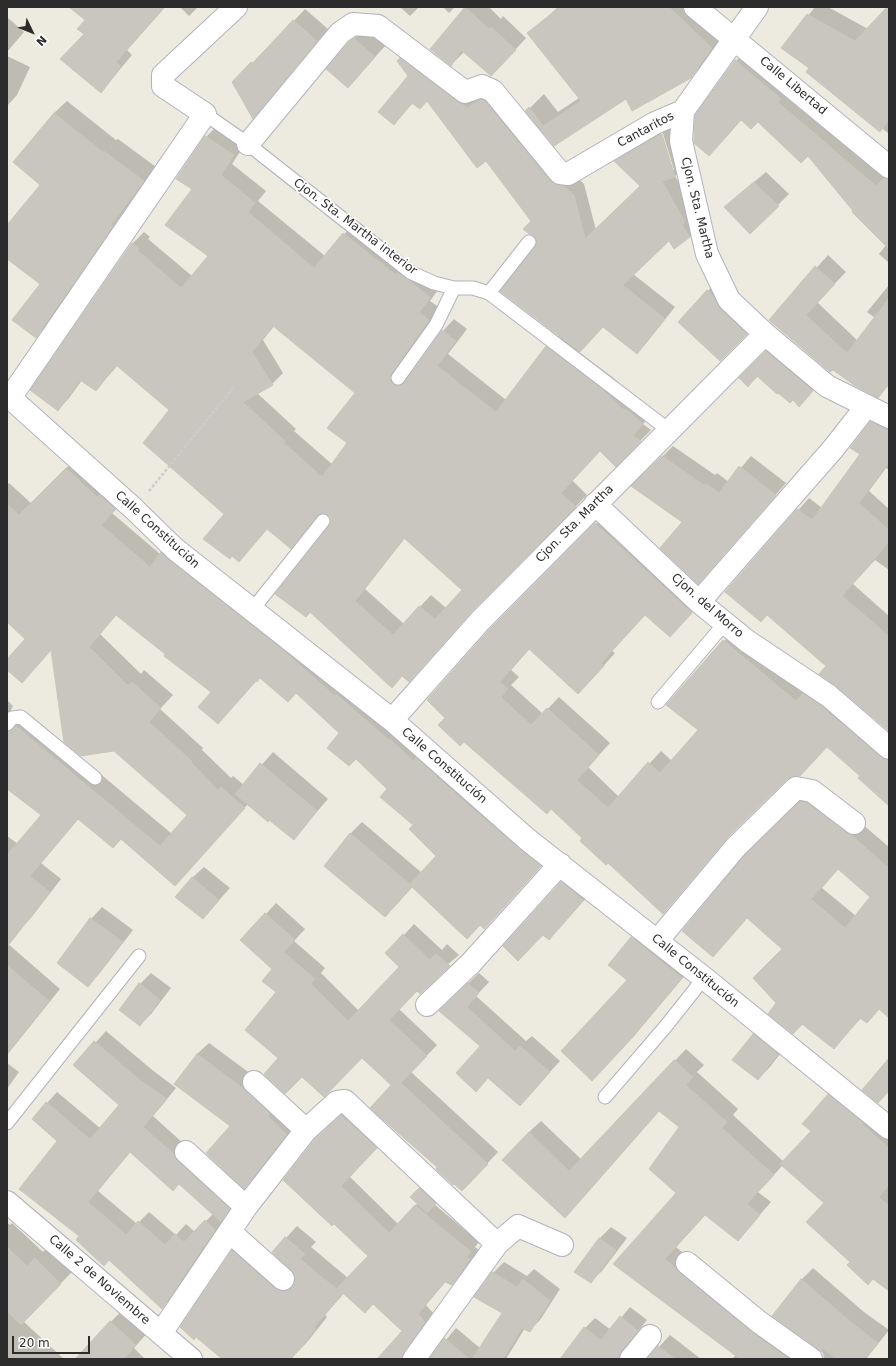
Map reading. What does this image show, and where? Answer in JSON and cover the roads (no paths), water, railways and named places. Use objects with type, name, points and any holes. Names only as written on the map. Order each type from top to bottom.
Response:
[{"type":"street","points":[[9,397],[205,114],[163,86],[163,75],[236,7]]},
{"type":"street","name":"Calle Libertad","points":[[696,7],[889,167]]},
{"type":"street","name":"Cantaritos","points":[[248,144],[340,33],[353,24],[378,26],[465,92],[482,86],[493,91],[560,173],[568,174],[655,123],[683,111],[717,62],[736,39],[757,7]]},
{"type":"street","name":"Cjon. Sta. Martha","points":[[683,111],[681,141],[706,254],[729,300],[765,334],[828,386],[866,407],[889,417]]},
{"type":"street","name":"Cjon. Sta. Martha","points":[[392,720],[480,621],[765,334]]},
{"type":"street","name":"Calle Constitución","points":[[9,397],[134,509],[175,549],[392,720],[528,840],[704,978],[889,1128]]},
{"type":"street","points":[[699,602],[833,449],[866,407]]},
{"type":"street","name":"Cjon. del Morro","points":[[595,504],[699,602],[747,641],[829,696],[889,748]]},
{"type":"street","points":[[657,941],[735,848],[796,788],[812,791],[854,823]]},
{"type":"street","points":[[427,1005],[471,963],[560,864]]},
{"type":"street","points":[[254,1082],[306,1130]]},
{"type":"street","points":[[161,1333],[246,1207],[306,1130],[336,1102],[345,1101],[497,1244]]},
{"type":"street","points":[[186,1152],[246,1207]]},
{"type":"street","name":"Calle 2 de Noviembre","points":[[7,1202],[191,1359]]},
{"type":"street","points":[[414,1359],[497,1244],[518,1226],[562,1245]]},
{"type":"street","points":[[230,1232],[282,1278]]},
{"type":"street","points":[[687,1263],[759,1322],[811,1359]]},
{"type":"street","points":[[631,1359],[650,1336]]},
{"type":"lane","name":"Cjon. Sta. Martha interior","points":[[205,114],[248,144],[410,272],[434,284],[454,288],[473,288],[489,293],[670,431]]},
{"type":"lane","points":[[489,293],[528,242]]},
{"type":"lane","points":[[398,378],[436,325],[454,288]]},
{"type":"lane","points":[[253,609],[323,522]]},
{"type":"lane","points":[[658,702],[725,623]]},
{"type":"lane","points":[[7,724],[12,718],[21,717],[95,778]]},
{"type":"lane","points":[[7,1123],[139,956]]},
{"type":"lane","points":[[605,1097],[666,1026],[704,978]]}]
